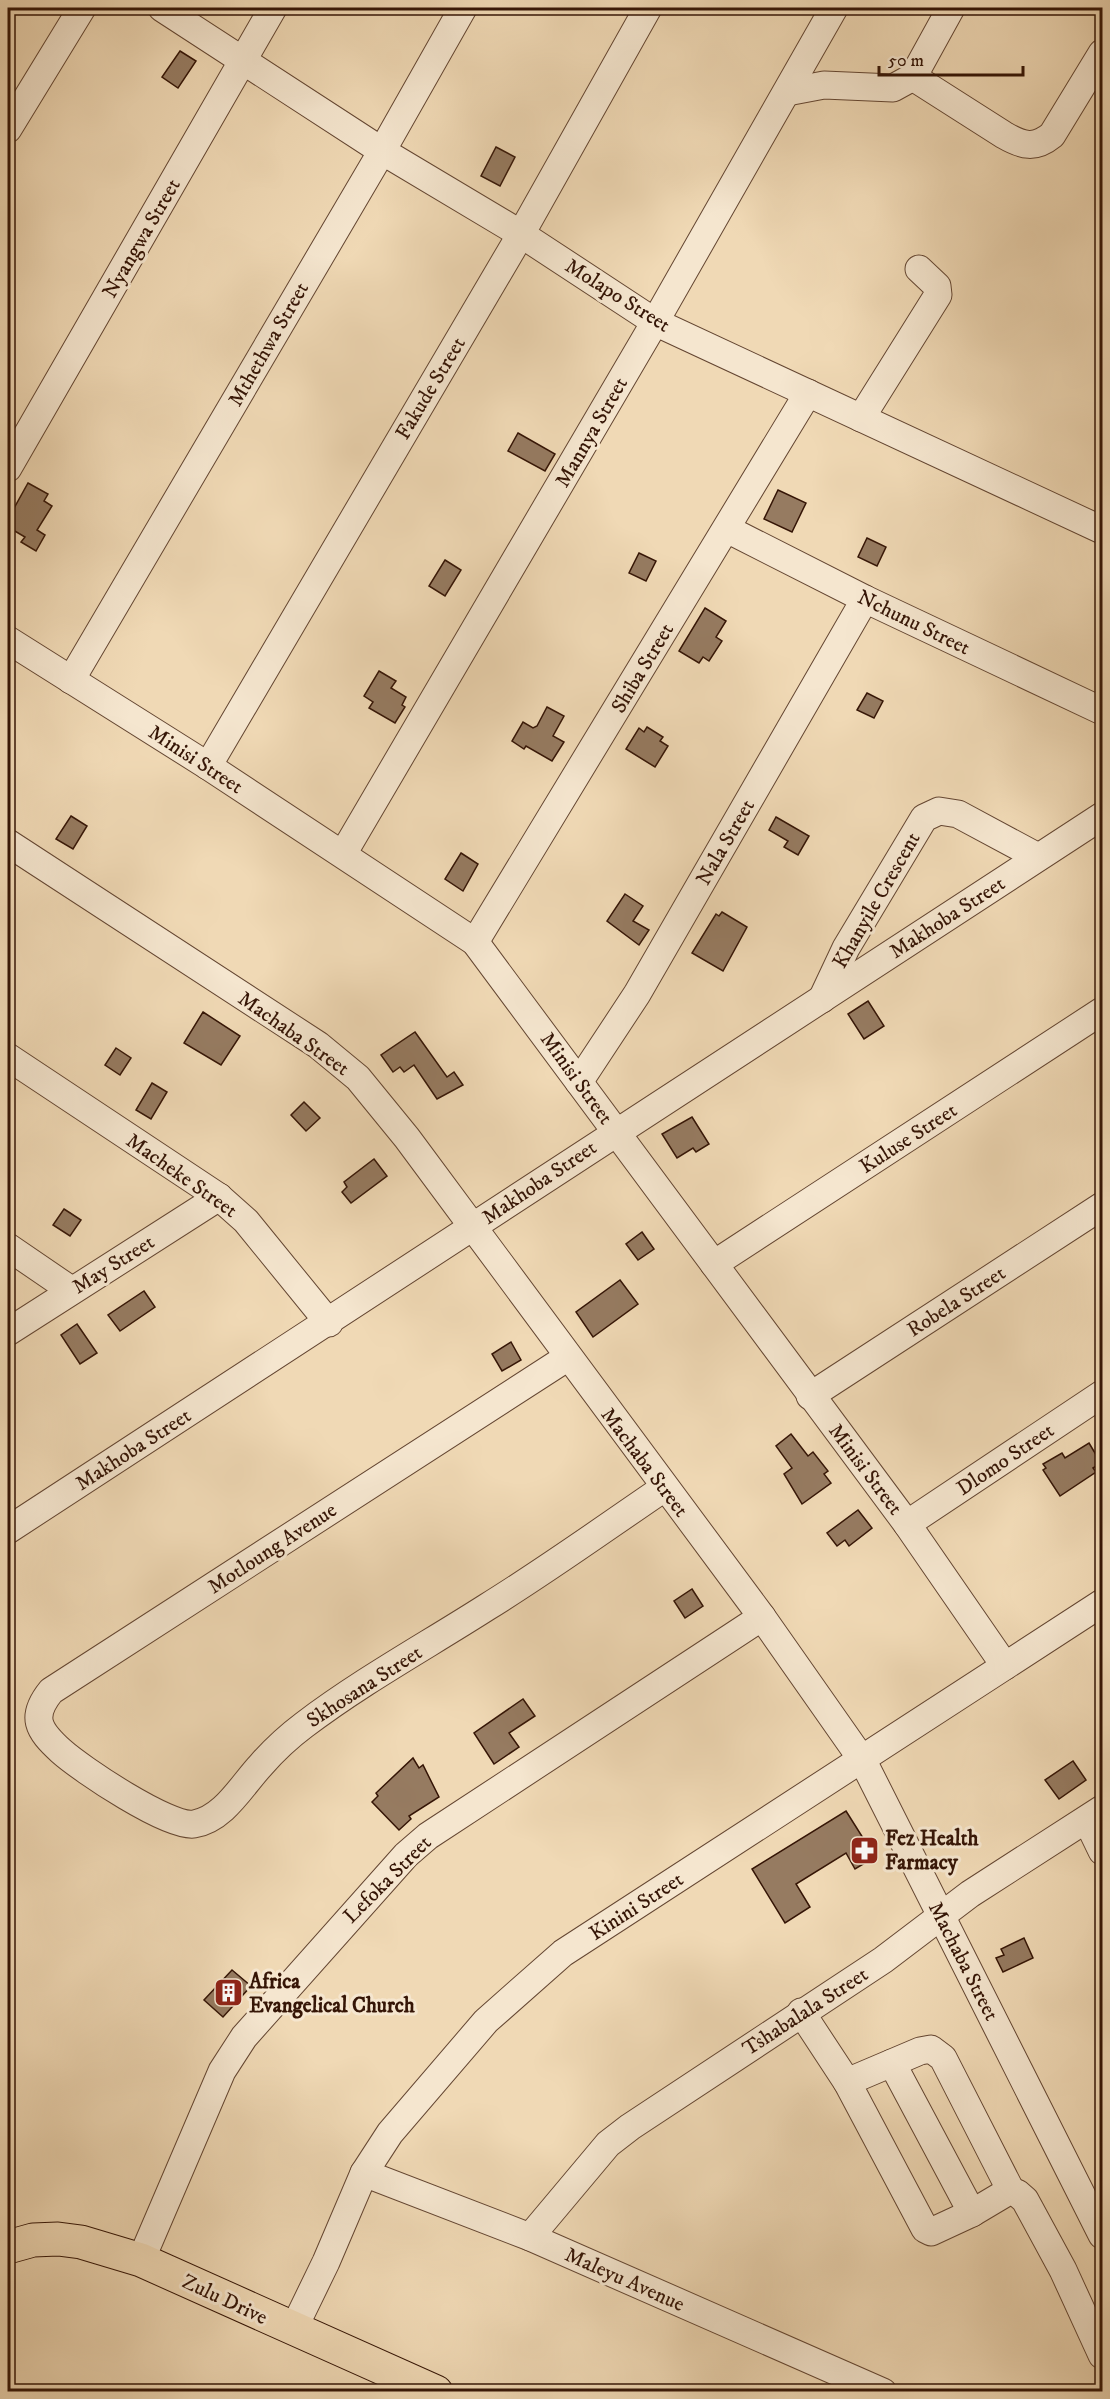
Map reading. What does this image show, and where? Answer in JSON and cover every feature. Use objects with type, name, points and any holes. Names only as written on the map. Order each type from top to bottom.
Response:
[{"type":"main road","name":"Zulu Drive","points":[[8,2247],[33,2240],[58,2239],[81,2242],[141,2260],[293,2330],[436,2391]]},
{"type":"street","points":[[8,129],[82,8]]},
{"type":"street","name":"Molapo Street","points":[[162,8],[382,150],[521,234],[655,322],[1102,530]]},
{"type":"street","name":"Nyangwa Street","points":[[8,468],[273,8]]},
{"type":"street","name":"Mthethwa Street","points":[[71,680],[463,8]]},
{"type":"street","name":"Fakude Street","points":[[208,766],[521,234],[648,8]]},
{"type":"street","name":"Mannya Street","points":[[343,854],[655,322],[834,8]]},
{"type":"street","points":[[787,92],[824,85],[892,88],[913,76],[951,8]]},
{"type":"street","points":[[913,76],[1020,144],[1030,146],[1041,144],[1052,135],[1102,54]]},
{"type":"street","points":[[861,418],[938,295],[937,286],[919,269]]},
{"type":"street","name":"Shiba Street","points":[[476,942],[808,393]]},
{"type":"street","name":"Nchunu Street","points":[[727,529],[865,599],[1102,711]]},
{"type":"street","name":"Nala Street","points":[[579,1082],[637,994],[865,599]]},
{"type":"street","name":"Minisi Street","points":[[8,640],[208,766],[476,942],[907,1524],[1005,1666]]},
{"type":"street","name":"Khanyile Crescent","points":[[822,999],[846,948],[924,818],[939,811],[958,814],[1038,857]]},
{"type":"street","name":"Makhoba Street","points":[[8,1530],[329,1323],[615,1132],[1102,816]]},
{"type":"street","name":"Machaba Street","points":[[8,843],[318,1045],[358,1078],[407,1138],[474,1226],[664,1488],[762,1617],[863,1761],[1102,2235]]},
{"type":"street","name":"Kuluse Street","points":[[714,1264],[1102,1011]]},
{"type":"street","name":"Macheke Street","points":[[8,1057],[219,1197],[246,1221],[329,1323]]},
{"type":"street","name":"May Street","points":[[8,1332],[219,1197]]},
{"type":"street","name":"Robela Street","points":[[810,1396],[1102,1206]]},
{"type":"street","points":[[8,1247],[71,1290]]},
{"type":"street","name":"Motloung Avenue","points":[[73,1761],[42,1730],[37,1716],[42,1702],[51,1691],[568,1357]]},
{"type":"street","name":"Dlomo Street","points":[[907,1524],[1102,1394]]},
{"type":"street","name":"Skhosana Street","points":[[73,1761],[159,1815],[175,1822],[194,1824],[210,1817],[228,1804],[282,1743],[327,1708],[522,1585],[664,1488]]},
{"type":"street","name":"Kinini Street","points":[[293,2330],[326,2262],[364,2173],[390,2133],[461,2048],[494,2013],[563,1953],[863,1761],[1102,1603]]},
{"type":"street","name":"Lefoka Street","points":[[141,2260],[222,2071],[244,2037],[406,1855],[428,1836],[762,1617]]},
{"type":"street","points":[[1095,1815],[1102,1851]]},
{"type":"street","name":"Tshabalala Street","points":[[530,2237],[557,2201],[608,2144],[630,2127],[883,1960],[970,1894],[1095,1815]]},
{"type":"street","points":[[801,2012],[847,2082],[925,2229],[930,2232],[972,2213],[1011,2191]]},
{"type":"street","points":[[847,2082],[920,2050],[931,2049],[943,2058],[1011,2191],[1025,2200],[1063,2270],[1102,2355]]},
{"type":"street","points":[[892,2063],[972,2213]]},
{"type":"street","name":"Maleyu Avenue","points":[[364,2173],[530,2237],[883,2391]]},
{"type":"building","points":[[180,51],[196,61],[178,88],[162,77]]},
{"type":"building","points":[[496,147],[515,157],[500,186],[481,176]]},
{"type":"building","points":[[518,433],[555,454],[545,471],[508,451]]},
{"type":"building","points":[[28,483],[48,494],[44,501],[52,506],[37,530],[45,535],[36,551],[21,542],[25,537],[8,527],[8,519]]},
{"type":"building","points":[[778,490],[806,503],[792,532],[764,519]]},
{"type":"building","points":[[867,538],[886,547],[877,566],[858,557]]},
{"type":"building","points":[[639,553],[656,561],[646,581],[629,573]]},
{"type":"building","points":[[445,560],[461,570],[445,596],[429,586]]},
{"type":"building","points":[[705,608],[726,621],[716,637],[722,641],[709,661],[703,657],[699,663],[679,651]]},
{"type":"building","points":[[379,671],[396,681],[391,688],[406,697],[402,705],[405,707],[395,723],[369,708],[373,702],[364,696]]},
{"type":"building","points":[[867,693],[883,701],[874,718],[857,710]]},
{"type":"building","points":[[547,707],[564,716],[553,736],[564,742],[552,761],[512,741],[523,722],[533,728],[537,726]]},
{"type":"building","points":[[647,727],[663,737],[660,741],[668,746],[655,767],[626,749],[639,728],[644,732]]},
{"type":"building","points":[[71,816],[87,826],[73,849],[56,839]]},
{"type":"building","points":[[776,817],[809,836],[798,855],[784,847],[788,841],[769,830]]},
{"type":"building","points":[[461,853],[478,864],[463,891],[445,879]]},
{"type":"building","points":[[625,894],[643,906],[633,921],[649,930],[639,945],[607,921]]},
{"type":"building","points":[[722,912],[747,927],[723,971],[692,953],[716,914],[719,916]]},
{"type":"building","points":[[868,1001],[884,1026],[864,1039],[848,1014]]},
{"type":"building","points":[[203,1012],[240,1036],[221,1065],[184,1043]]},
{"type":"building","points":[[415,1032],[447,1077],[454,1072],[463,1085],[437,1099],[414,1065],[404,1072],[400,1067],[393,1072],[381,1055]]},
{"type":"building","points":[[116,1048],[131,1058],[120,1075],[105,1065]]},
{"type":"building","points":[[152,1083],[167,1092],[151,1119],[136,1110]]},
{"type":"building","points":[[304,1102],[320,1118],[306,1131],[291,1115]]},
{"type":"building","points":[[692,1117],[709,1144],[696,1152],[693,1148],[677,1158],[662,1134]]},
{"type":"building","points":[[374,1159],[387,1176],[351,1203],[342,1192],[347,1187],[344,1182]]},
{"type":"building","points":[[64,1209],[81,1220],[70,1236],[53,1225]]},
{"type":"building","points":[[642,1232],[654,1249],[638,1260],[626,1244]]},
{"type":"building","points":[[620,1280],[638,1304],[593,1337],[576,1312]]},
{"type":"building","points":[[144,1291],[155,1307],[120,1331],[108,1315]]},
{"type":"building","points":[[77,1324],[97,1353],[80,1364],[61,1335]]},
{"type":"building","points":[[511,1342],[521,1360],[502,1371],[492,1354]]},
{"type":"building","points":[[791,1434],[808,1456],[813,1452],[828,1471],[824,1474],[831,1483],[802,1504],[784,1474],[792,1468],[776,1446]]},
{"type":"building","points":[[1089,1443],[1101,1463],[1093,1468],[1096,1472],[1060,1496],[1043,1470],[1046,1468],[1043,1464],[1062,1453],[1065,1458]]},
{"type":"building","points":[[858,1510],[872,1528],[849,1546],[845,1540],[837,1546],[827,1533]]},
{"type":"building","points":[[692,1589],[703,1606],[685,1618],[674,1601]]},
{"type":"building","points":[[523,1699],[535,1716],[509,1733],[519,1747],[494,1764],[474,1733]]},
{"type":"building","points":[[413,1758],[419,1768],[423,1765],[439,1797],[409,1816],[411,1819],[399,1830],[372,1802],[378,1796],[376,1793]]},
{"type":"building","points":[[1073,1761],[1086,1780],[1059,1799],[1045,1780]]},
{"type":"building","points":[[846,1811],[875,1857],[855,1869],[846,1853],[796,1884],[810,1907],[785,1923],[752,1869]]},
{"type":"building","points":[[1024,1938],[1033,1958],[1003,1972],[996,1958],[1004,1955],[1001,1949]]},
{"type":"building","name":"Africa Evangelical Church","points":[[232,1970],[251,1986],[223,2017],[204,2000]]},
{"type":"place","name":"Fez Health Farmacy","points":[[864,1850]]},
{"type":"place","name":"Africa Evangelical Church","points":[[228,1993]]}]
